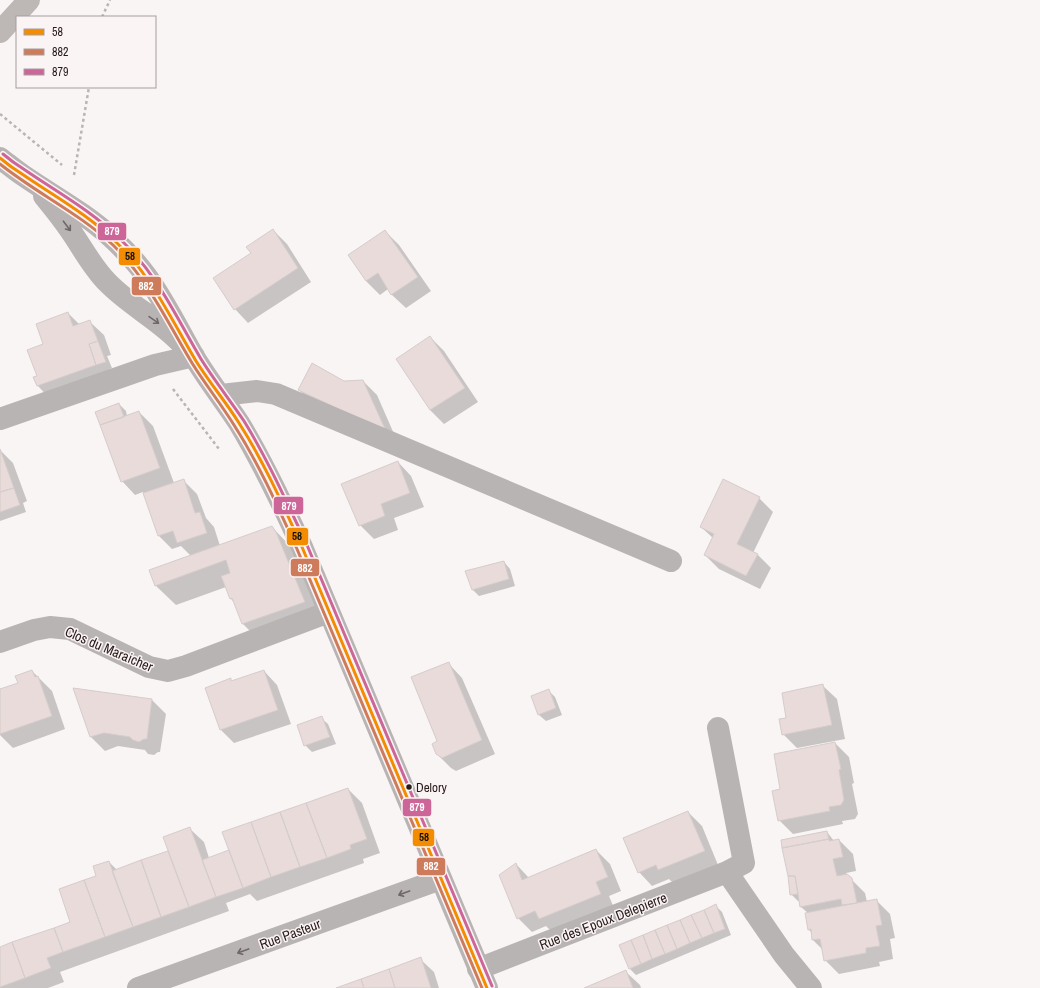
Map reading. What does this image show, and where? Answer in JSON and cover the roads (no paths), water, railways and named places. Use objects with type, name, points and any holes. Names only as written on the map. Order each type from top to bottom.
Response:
[{"type":"main road","points":[[0,32],[29,0]]},
{"type":"street","points":[[0,158],[23,176],[88,218],[110,236],[130,257],[147,277],[165,304],[194,356],[255,451],[302,547],[330,612],[482,978]]},
{"type":"street","points":[[23,176],[51,205],[106,282],[162,326],[194,356]]},
{"type":"street","points":[[0,419],[155,366],[194,356]]},
{"type":"street","points":[[221,396],[257,391],[276,394],[671,561]]},
{"type":"street","name":"Clos du Maraicher","points":[[0,642],[34,630],[50,627],[70,629],[149,667],[168,671],[186,666],[330,612]]},
{"type":"street","name":"Rue des Epoux Delepierre","points":[[482,978],[744,864],[718,728]]},
{"type":"street","points":[[727,872],[784,955],[811,988]]},
{"type":"street","name":"Rue Pasteur","points":[[138,988],[441,880]]},
{"type":"place","name":"Delory","points":[[409,787]]}]
